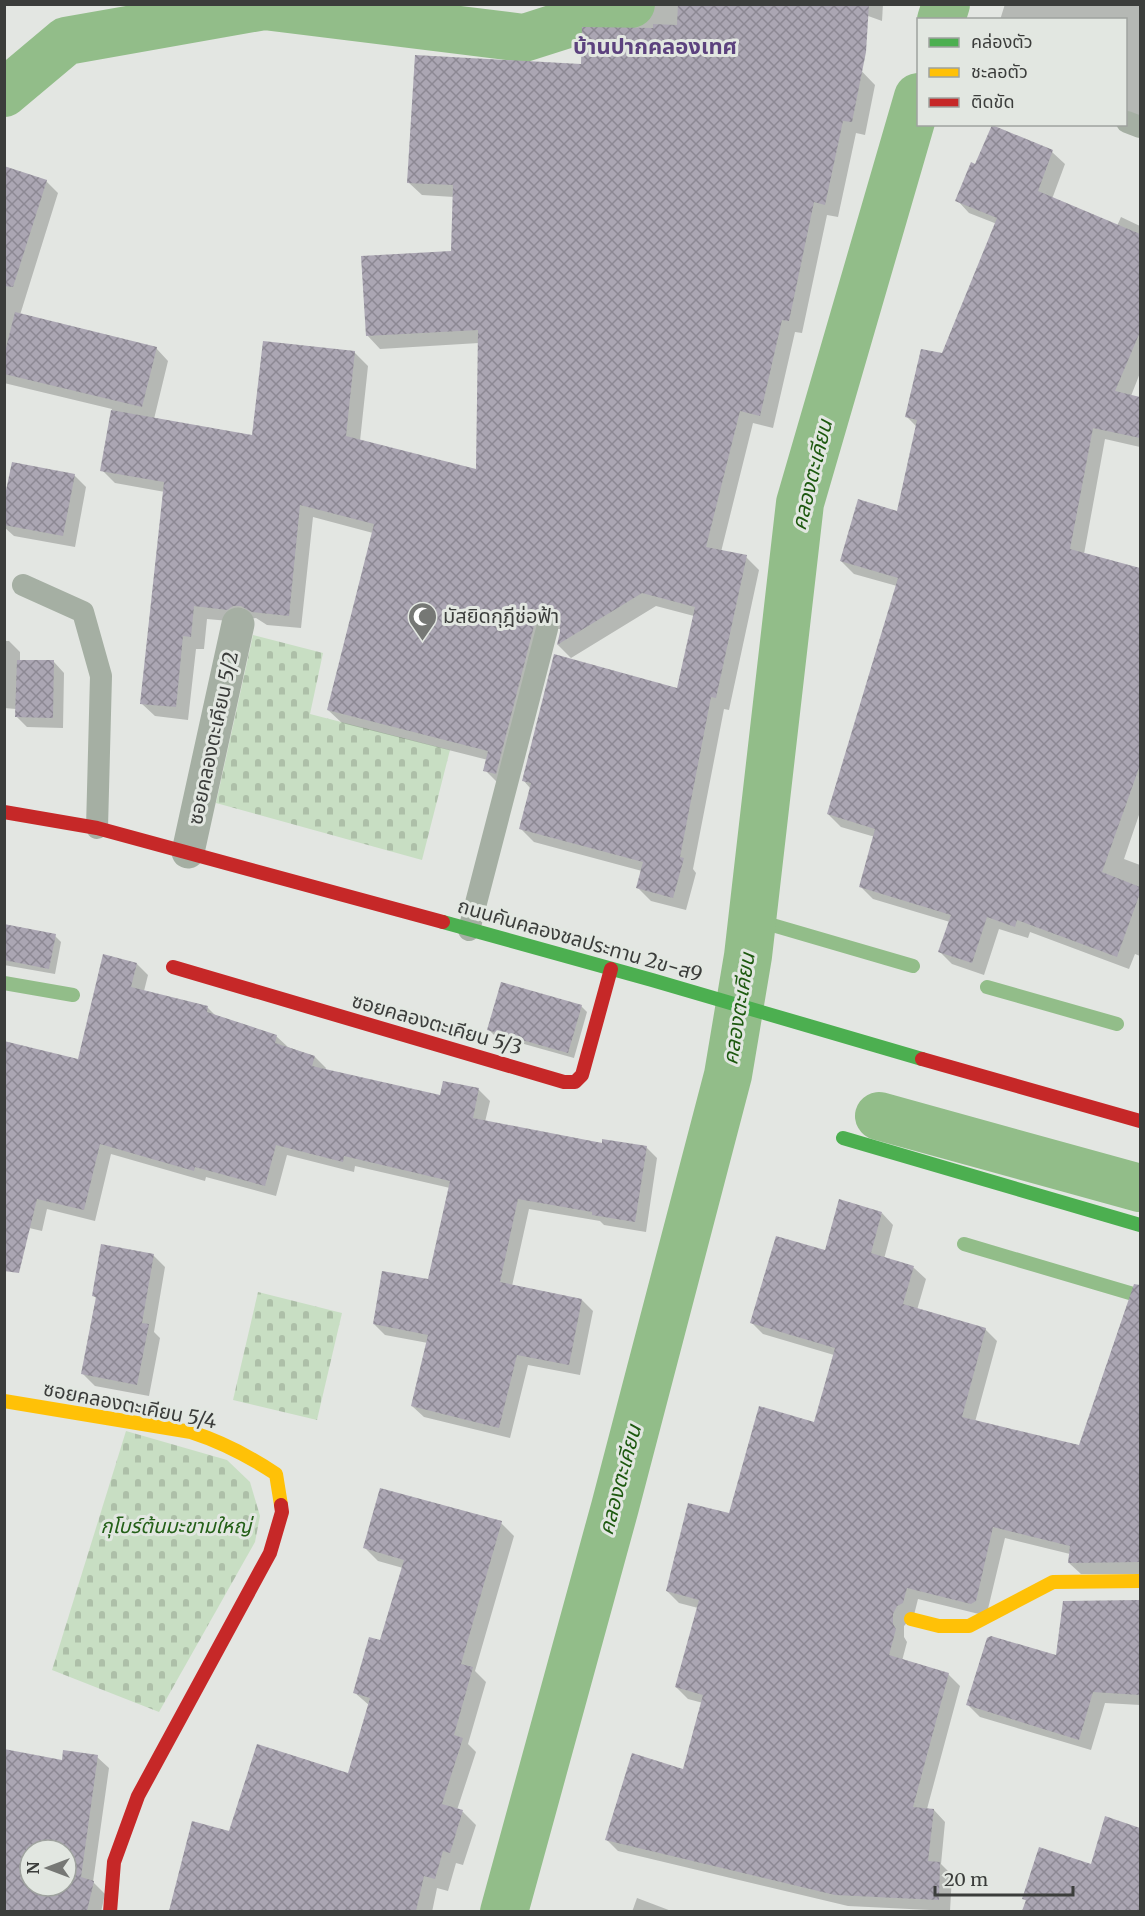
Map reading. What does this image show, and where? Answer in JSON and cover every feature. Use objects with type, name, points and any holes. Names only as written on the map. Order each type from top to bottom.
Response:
[{"type":"street","name":"ซอยคลองตะเคียน 5/2","points":[[188,852],[238,624]]},
{"type":"street","name":"ถนนคันคลองชลประทาน 2ข-ส9","points":[[4,812],[97,828],[188,852],[652,980],[1140,1121]]},
{"type":"street","name":"ซอยคลองตะเคียน 5/3","points":[[173,967],[564,1082],[575,1082],[582,1075],[611,969]]},
{"type":"street","points":[[843,1138],[1140,1225]]},
{"type":"street","name":"ซอยคลองตะเคียน 5/4","points":[[4,1401],[191,1432],[214,1438],[247,1454],[276,1474],[282,1512],[270,1553],[138,1796],[114,1862],[110,1911]]},
{"type":"street","points":[[911,1619],[939,1626],[969,1626],[1053,1582],[1140,1581]]},
{"type":"lane","points":[[23,585],[82,612],[101,676],[97,828]]},
{"type":"lane","points":[[470,930],[547,629]]},
{"type":"green space","points":[[253,635],[323,653],[310,714],[450,750],[422,860],[216,803]]},
{"type":"green space","points":[[258,1292],[342,1313],[317,1420],[233,1400]]},
{"type":"green space","name":"กุโบร์ต้นมะขามใหญ่","points":[[126,1431],[227,1460],[250,1482],[260,1516],[255,1542],[159,1712],[52,1670]]},
{"type":"building","points":[[678,4],[869,4],[866,52],[852,122],[843,121],[825,205],[814,202],[789,321],[782,320],[760,416],[740,411],[706,547],[747,555],[716,698],[711,697],[680,857],[684,858],[673,898],[636,888],[643,862],[519,829],[531,783],[522,781],[554,654],[677,688],[695,607],[642,593],[557,645],[560,625],[557,620],[550,616],[538,619],[534,626],[496,774],[483,771],[488,751],[327,710],[374,524],[300,505],[289,616],[252,612],[241,606],[233,606],[227,610],[194,606],[191,637],[183,636],[176,707],[140,704],[164,482],[100,471],[111,410],[252,435],[263,341],[355,351],[346,436],[476,469],[478,330],[366,336],[361,256],[451,251],[453,185],[407,183],[415,55],[581,64],[582,27],[653,28],[653,24],[677,25]]},
{"type":"building","points":[[992,126],[1053,150],[1038,191],[1140,234],[1140,332],[1115,391],[1140,397],[1140,438],[1093,428],[1070,549],[1140,568],[1140,765],[1102,872],[1140,887],[1140,893],[1117,957],[1017,920],[1015,927],[987,917],[972,963],[938,952],[951,915],[859,887],[875,829],[827,814],[898,578],[840,561],[858,499],[897,511],[917,420],[905,417],[921,349],[942,353],[997,218],[955,201],[971,162],[975,164]]},
{"type":"building","points":[[4,166],[47,180],[13,287],[4,286]]},
{"type":"building","points":[[15,312],[157,347],[142,407],[4,374],[4,356]]},
{"type":"building","points":[[12,462],[75,474],[63,536],[4,525],[4,500]]},
{"type":"building","points":[[17,660],[54,660],[53,718],[15,717]]},
{"type":"building","points":[[4,924],[56,934],[49,969],[4,960]]},
{"type":"building","points":[[103,954],[137,963],[131,987],[208,1006],[207,1012],[277,1035],[275,1043],[315,1056],[312,1066],[440,1095],[443,1081],[479,1088],[473,1118],[602,1143],[602,1139],[647,1146],[635,1222],[518,1199],[500,1282],[582,1299],[569,1365],[517,1355],[499,1428],[411,1406],[428,1335],[373,1324],[382,1271],[428,1279],[450,1181],[344,1156],[343,1162],[276,1145],[265,1186],[195,1167],[194,1171],[100,1144],[84,1210],[37,1199],[19,1273],[4,1271],[4,1041],[78,1059]]},
{"type":"building","points":[[501,982],[582,1005],[568,1053],[487,1030]]},
{"type":"building","points":[[839,1199],[882,1212],[871,1253],[914,1266],[903,1304],[986,1328],[962,1417],[1079,1445],[1134,1284],[1140,1285],[1140,1562],[1068,1563],[1070,1546],[993,1527],[976,1601],[971,1604],[907,1588],[903,1603],[897,1606],[893,1614],[893,1624],[896,1629],[889,1655],[949,1673],[913,1807],[934,1809],[928,1861],[940,1862],[939,1900],[835,1895],[605,1840],[632,1753],[683,1769],[703,1695],[675,1687],[699,1600],[666,1591],[688,1503],[729,1513],[759,1406],[814,1422],[835,1348],[750,1323],[776,1236],[825,1250]]},
{"type":"building","points":[[101,1244],[154,1254],[142,1323],[149,1324],[137,1385],[81,1374],[96,1297],[92,1296]]},
{"type":"building","points":[[380,1488],[502,1521],[461,1664],[473,1667],[454,1735],[463,1738],[442,1804],[463,1810],[450,1853],[443,1851],[435,1879],[424,1876],[416,1911],[169,1911],[192,1821],[229,1831],[257,1744],[348,1773],[370,1698],[353,1693],[369,1637],[380,1640],[404,1560],[363,1548]]},
{"type":"building","points":[[1140,1600],[1140,1695],[1093,1692],[1079,1740],[966,1705],[987,1638],[991,1636],[1056,1655],[1063,1601]]},
{"type":"building","points":[[4,1749],[62,1760],[63,1750],[98,1755],[81,1877],[94,1881],[87,1911],[4,1911]]},
{"type":"building","points":[[1105,1816],[1140,1828],[1140,1911],[1022,1911],[1026,1900],[1022,1899],[1039,1847],[1091,1864]]},
{"type":"waterway","points":[[4,93],[66,41],[264,6],[524,38],[631,4]]},
{"type":"waterway","name":"คลองตะเคียน","points":[[942,18],[946,4]]},
{"type":"waterway","name":"คลองตะเคียน","points":[[504,1912],[615,1507],[728,1075],[748,956],[800,503],[917,100]]},
{"type":"waterway","points":[[752,919],[913,966]]},
{"type":"waterway","points":[[4,983],[73,995]]},
{"type":"waterway","points":[[987,987],[1117,1024]]},
{"type":"waterway","points":[[879,1116],[1140,1188]]},
{"type":"waterway","points":[[964,1244],[1140,1296]]},
{"type":"traffic: fast","points":[[443,922],[922,1059]]},
{"type":"traffic: fast","points":[[843,1138],[1140,1225]]},
{"type":"traffic: slow","points":[[4,1401],[191,1432],[202,1436],[235,1450],[276,1474],[281,1505]]},
{"type":"traffic: slow","points":[[911,1619],[939,1626],[969,1626],[1053,1582],[1140,1581]]},
{"type":"traffic: jam","points":[[4,812],[97,828],[443,922]]},
{"type":"traffic: jam","points":[[173,967],[564,1082],[575,1082],[582,1075],[611,969]]},
{"type":"traffic: jam","points":[[922,1059],[1140,1121]]},
{"type":"traffic: jam","points":[[110,1912],[114,1862],[138,1796],[270,1553],[282,1512],[281,1505]]},
{"type":"place","name":"มัสยิดกุฎีช่อฟ้า","points":[[422,642]]},
{"type":"district","name":"บ้านปากคลองเทศ","points":[[655,46]]}]
